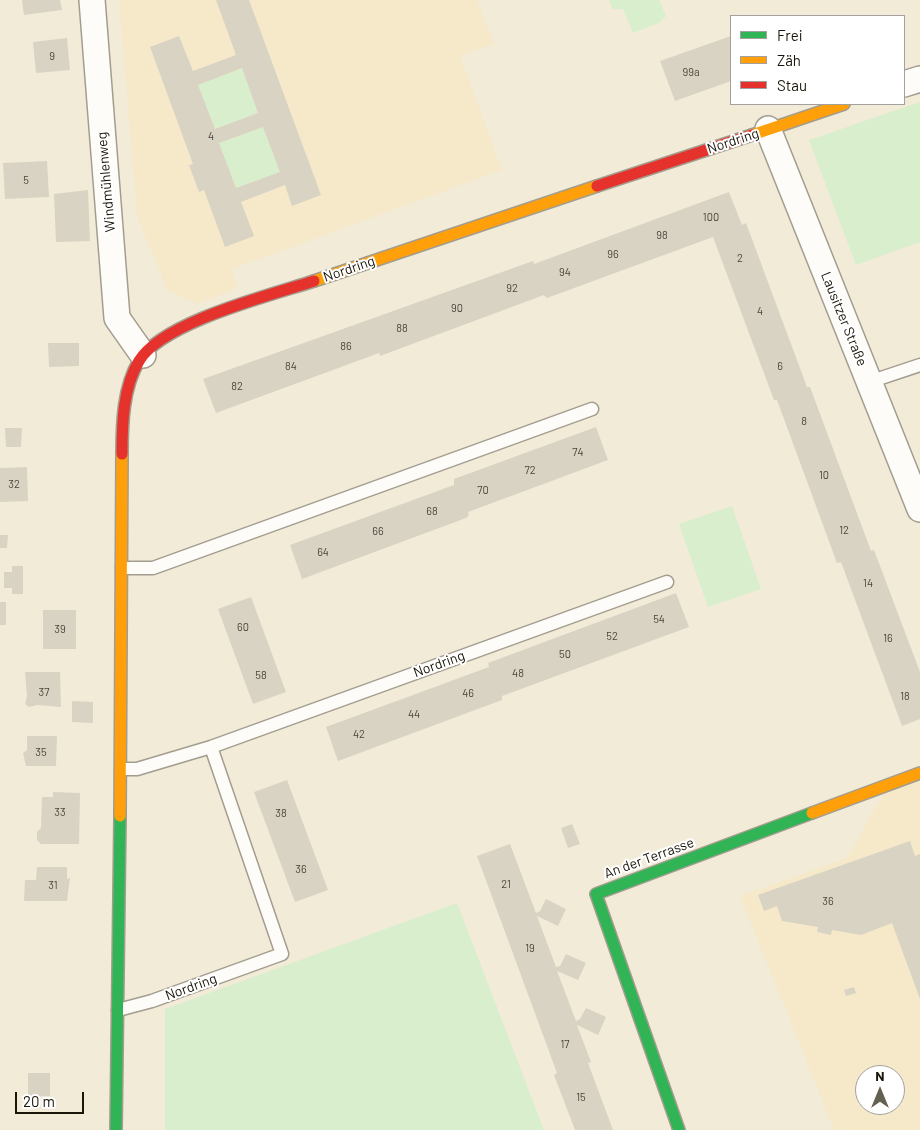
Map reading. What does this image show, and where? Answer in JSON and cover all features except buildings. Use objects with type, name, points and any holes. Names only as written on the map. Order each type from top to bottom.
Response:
[{"type":"street","name":"Windmühlenweg","points":[[92,0],[117,318],[143,355]]},
{"type":"street","points":[[905,84],[920,78]]},
{"type":"street","name":"Nordring","points":[[116,1130],[121,769],[122,435],[127,394],[135,369],[143,355],[163,339],[206,317],[841,105]]},
{"type":"street","name":"Lausitzer Straße","points":[[768,129],[920,509]]},
{"type":"street","name":"An der Terrasse","points":[[680,1130],[596,894],[920,773]]},
{"type":"lane","points":[[869,382],[920,365]]},
{"type":"lane","points":[[122,568],[153,568],[592,409]]},
{"type":"lane","name":"Nordring","points":[[121,769],[136,769],[211,747],[667,582]]},
{"type":"lane","name":"Nordring","points":[[118,1010],[152,1001],[282,954],[211,747]]},
{"type":"shaded area","points":[[119,0],[477,0],[494,44],[460,55],[502,170],[232,269],[238,288],[198,304],[168,291],[137,217]]},
{"type":"shaded area","points":[[920,778],[920,1130],[834,1130],[740,896],[847,858],[885,791]]},
{"type":"green space","points":[[609,0],[659,0],[666,16],[659,23],[633,33],[623,9],[612,9]]},
{"type":"green space","points":[[242,68],[258,113],[215,129],[198,85]]},
{"type":"green space","points":[[920,102],[920,242],[856,265],[809,140]]},
{"type":"green space","points":[[263,127],[280,172],[236,188],[219,143]]},
{"type":"green space","points":[[732,506],[761,589],[708,607],[679,524]]},
{"type":"green space","points":[[457,903],[544,1130],[165,1130],[165,1009]]},
{"type":"traffic: fast","points":[[679,1130],[596,894],[812,813]]},
{"type":"traffic: fast","points":[[116,1130],[120,816]]},
{"type":"traffic: slow","points":[[752,135],[841,105]]},
{"type":"traffic: slow","points":[[314,281],[597,186]]},
{"type":"traffic: slow","points":[[120,816],[122,454]]},
{"type":"traffic: slow","points":[[812,813],[920,773]]},
{"type":"traffic: jam","points":[[597,186],[752,135]]},
{"type":"traffic: jam","points":[[122,454],[123,418],[130,382],[139,361],[151,347],[193,322],[246,302],[314,281]]}]
